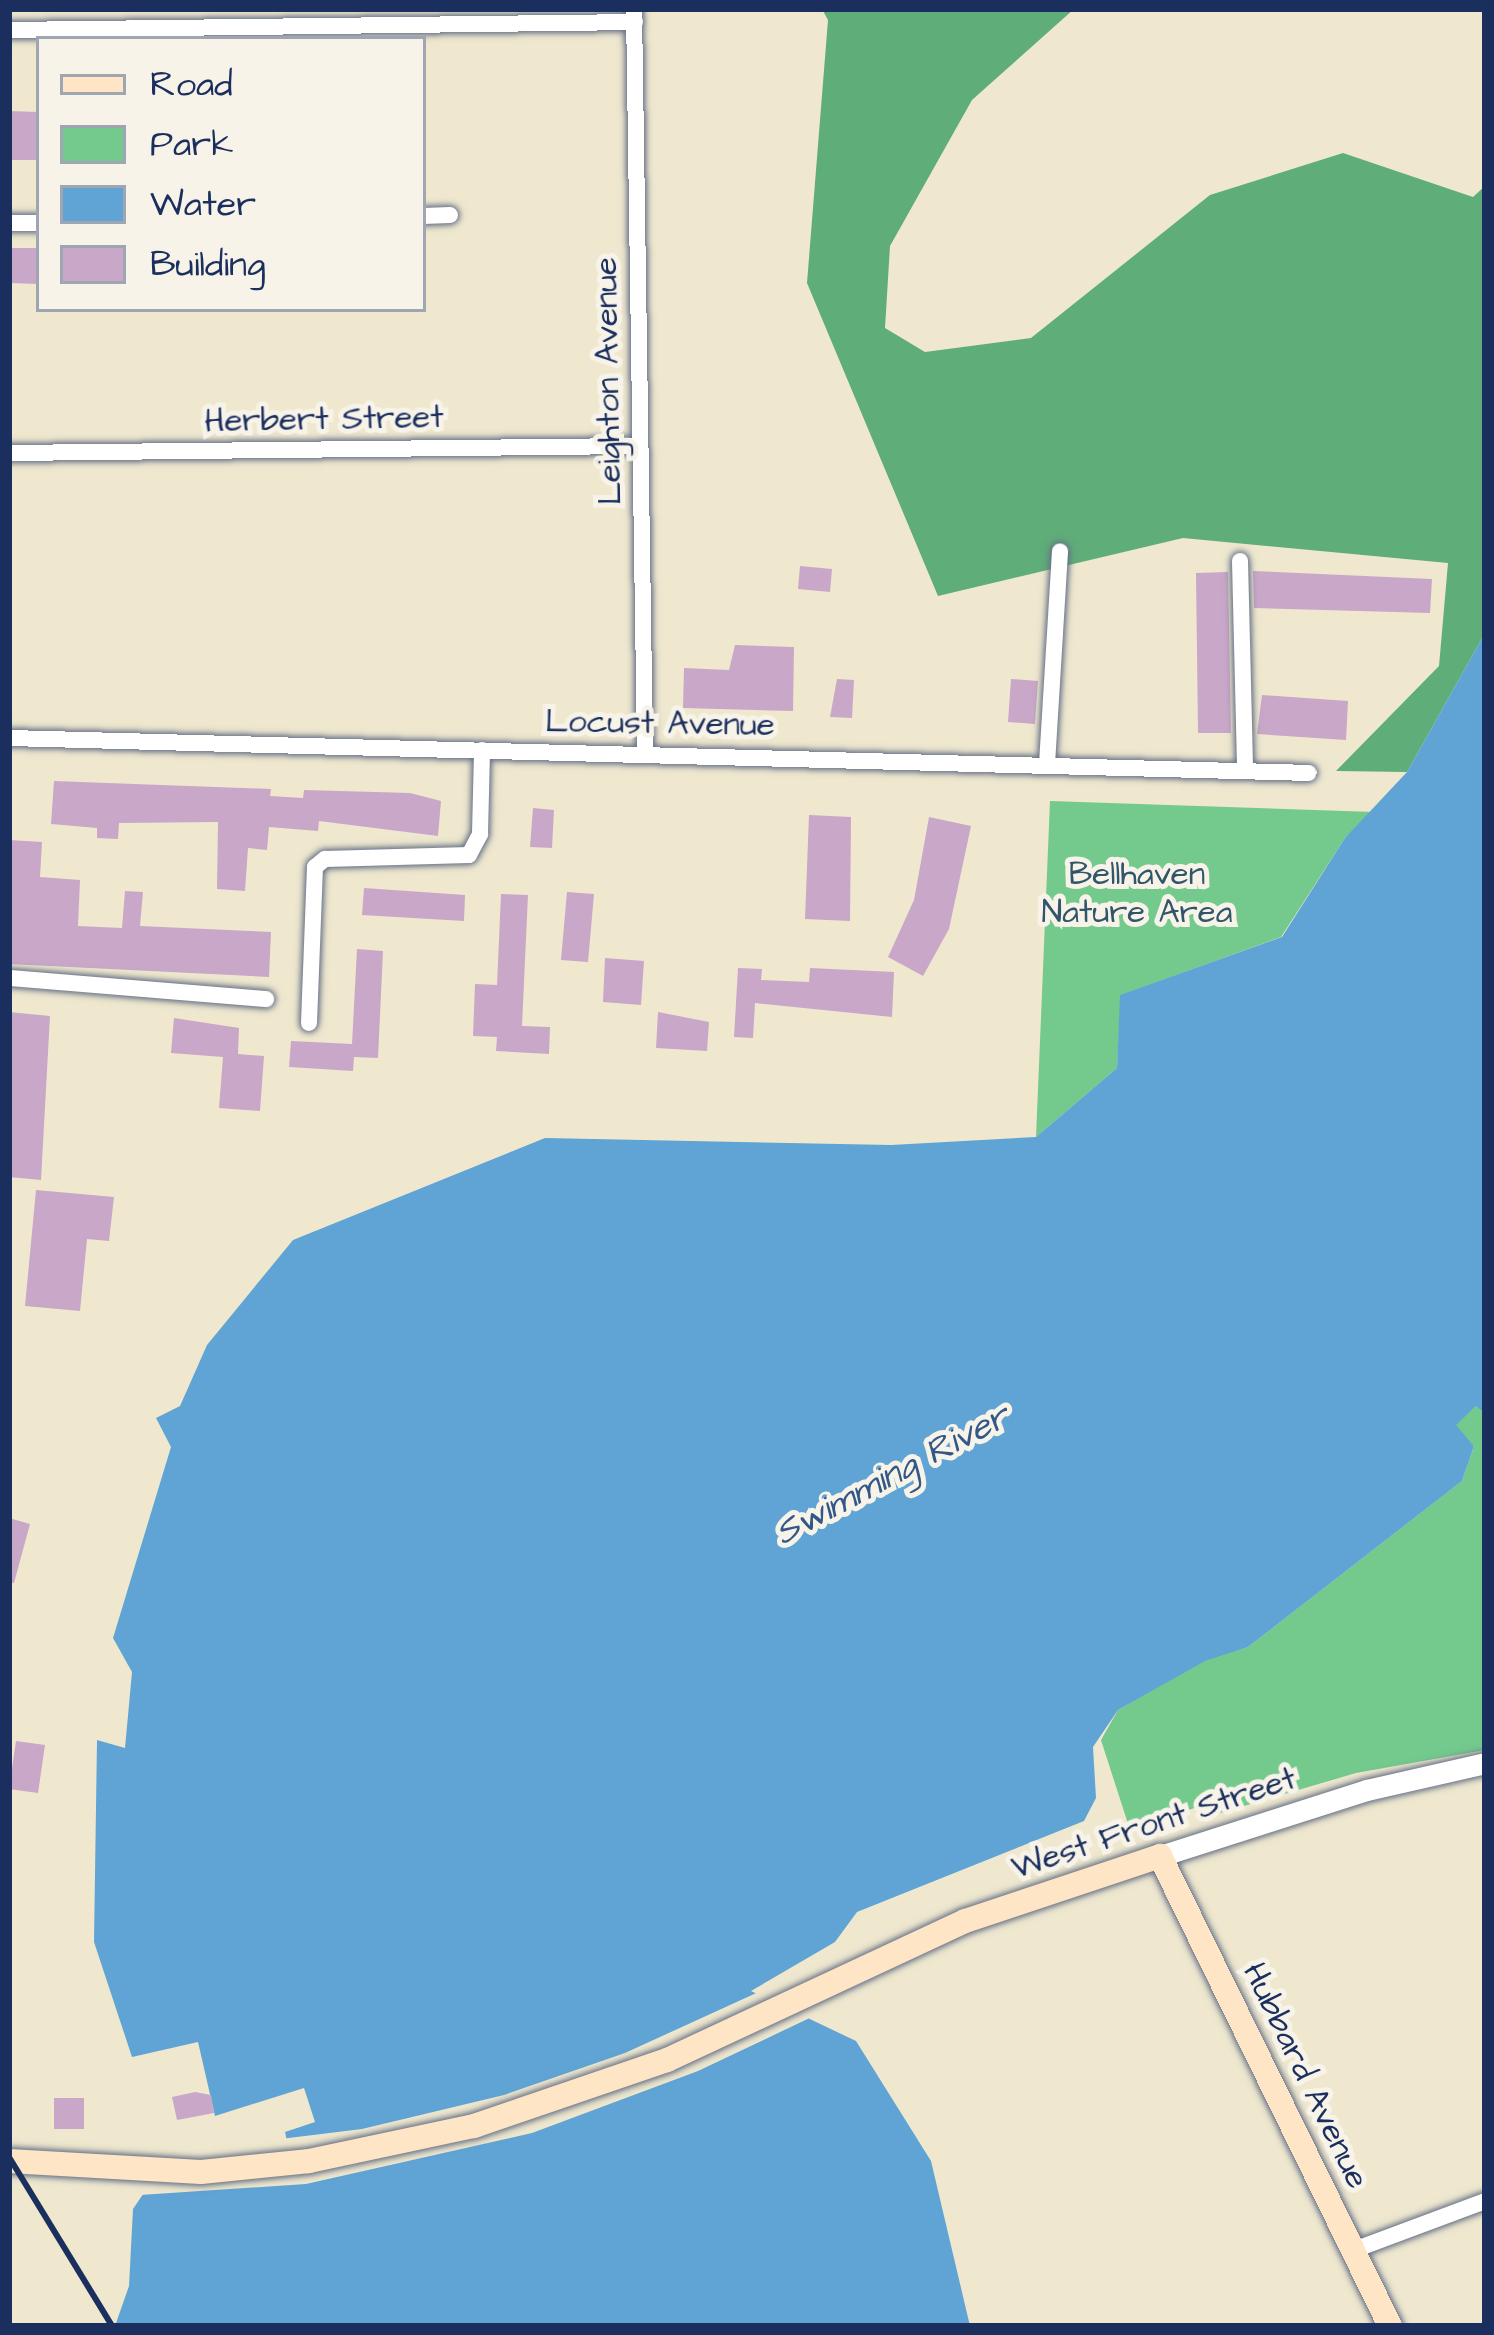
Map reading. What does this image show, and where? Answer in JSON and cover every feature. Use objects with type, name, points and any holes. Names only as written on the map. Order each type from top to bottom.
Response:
[{"type":"main road","name":"West Front Street","points":[[9,2162],[154,2174],[292,2163],[474,2126],[667,2060],[965,1921],[1160,1856]]},
{"type":"main road","name":"Hubbard Avenue","points":[[1160,1856],[1390,2326]]},
{"type":"street","points":[[9,30],[634,15]]},
{"type":"street","name":"Leighton Avenue","points":[[634,15],[645,753]]},
{"type":"street","points":[[426,216],[450,215]]},
{"type":"street","name":"Herbert Street","points":[[9,453],[639,446]]},
{"type":"street","points":[[1046,764],[1060,551]]},
{"type":"street","points":[[1240,561],[1245,771]]},
{"type":"street","name":"Locust Avenue","points":[[9,738],[1310,773]]},
{"type":"street","points":[[309,1023],[315,867],[325,859],[469,855],[480,835],[482,750]]},
{"type":"street","points":[[9,978],[266,999]]},
{"type":"street","name":"West Front Street","points":[[1160,1856],[1367,1790],[1485,1763]]},
{"type":"street","points":[[1354,2249],[1485,2201]]},
{"type":"green space","points":[[822,9],[1074,9],[972,100],[890,246],[885,328],[925,352],[1031,338],[1210,195],[1343,153],[1473,197],[1485,186],[1485,633],[1407,772],[1336,771],[1439,666],[1448,563],[1183,538],[938,596],[807,283],[828,20]]},
{"type":"green space","name":"Bellhaven Nature Area","points":[[1050,801],[1374,812],[1345,838],[1281,937],[1121,995],[1117,1068],[1036,1137]]},
{"type":"green space","points":[[1477,1405],[1485,1413],[1485,1750],[1356,1773],[1217,1814],[1212,1802],[1130,1830],[1101,1740],[1118,1710],[1205,1660],[1248,1647],[1462,1481],[1474,1446],[1455,1425]]},
{"type":"water","name":"Swimming River","points":[[1485,633],[1485,1413],[1476,1406],[1456,1425],[1474,1446],[1462,1481],[1248,1647],[1205,1661],[1118,1710],[1093,1747],[1096,1798],[1084,1821],[857,1912],[835,1942],[751,1991],[856,2041],[931,2161],[970,2326],[115,2326],[129,2286],[133,2209],[171,2153],[287,2141],[285,2132],[315,2122],[304,2088],[215,2116],[198,2042],[132,2057],[94,1942],[97,1740],[125,1748],[132,1672],[113,1638],[171,1447],[156,1418],[180,1406],[207,1345],[293,1240],[545,1138],[891,1145],[1036,1137],[1117,1068],[1120,995],[1282,937],[1345,838],[1407,772]]},
{"type":"pier","points":[[765,1989],[816,2015],[698,2071],[532,2133],[306,2184],[140,2195],[168,2153],[362,2129],[504,2095],[625,2053]]},
{"type":"building","points":[[9,111],[36,112],[36,160],[9,160]]},
{"type":"building","points":[[9,248],[36,248],[36,284],[9,283]]},
{"type":"building","points":[[800,566],[832,569],[830,592],[798,589]]},
{"type":"building","points":[[1253,571],[1432,579],[1430,613],[1254,608]]},
{"type":"building","points":[[1228,572],[1231,733],[1198,733],[1196,573]]},
{"type":"building","points":[[735,645],[794,647],[793,711],[683,708],[684,668],[729,670]]},
{"type":"building","points":[[837,679],[854,680],[852,718],[830,717]]},
{"type":"building","points":[[1011,679],[1038,681],[1035,724],[1008,722]]},
{"type":"building","points":[[1262,695],[1348,701],[1346,740],[1257,734]]},
{"type":"building","points":[[54,781],[271,789],[270,796],[303,798],[304,790],[410,793],[441,801],[438,836],[319,821],[318,831],[269,827],[267,850],[248,848],[245,891],[217,889],[218,822],[119,823],[118,839],[97,838],[97,828],[51,824]]},
{"type":"building","points":[[533,808],[554,810],[552,848],[530,847]]},
{"type":"building","points":[[809,815],[851,817],[850,921],[805,919]]},
{"type":"building","points":[[929,817],[971,826],[949,929],[923,976],[888,957],[914,900]]},
{"type":"building","points":[[9,840],[42,842],[40,877],[80,880],[78,926],[122,928],[125,891],[143,892],[140,926],[271,932],[269,977],[9,964]]},
{"type":"building","points":[[364,888],[465,895],[464,921],[362,915]]},
{"type":"building","points":[[567,892],[594,894],[588,962],[561,960]]},
{"type":"building","points":[[501,894],[528,895],[522,1026],[550,1027],[549,1054],[496,1051],[497,1037],[473,1036],[475,984],[497,985]]},
{"type":"building","points":[[357,949],[383,951],[378,1058],[354,1057],[353,1071],[289,1067],[291,1041],[352,1044]]},
{"type":"building","points":[[605,958],[644,961],[641,1005],[603,1002]]},
{"type":"building","points":[[738,968],[762,969],[761,980],[809,982],[810,968],[894,972],[892,1017],[755,1003],[753,1038],[734,1037]]},
{"type":"building","points":[[9,1012],[50,1016],[41,1180],[9,1177]]},
{"type":"building","points":[[658,1012],[709,1022],[707,1051],[656,1048]]},
{"type":"building","points":[[174,1018],[239,1028],[238,1054],[264,1056],[260,1111],[219,1108],[223,1057],[171,1053]]},
{"type":"building","points":[[36,1190],[114,1197],[109,1241],[87,1239],[80,1311],[25,1306]]},
{"type":"building","points":[[9,1518],[30,1524],[14,1583],[9,1582]]},
{"type":"building","points":[[16,1741],[45,1745],[38,1793],[9,1789]]},
{"type":"building","points":[[195,2092],[211,2095],[214,2113],[177,2120],[172,2097]]},
{"type":"building","points":[[54,2098],[84,2098],[84,2129],[54,2129]]},
{"type":"railway","points":[[9,2157],[112,2326]]}]
